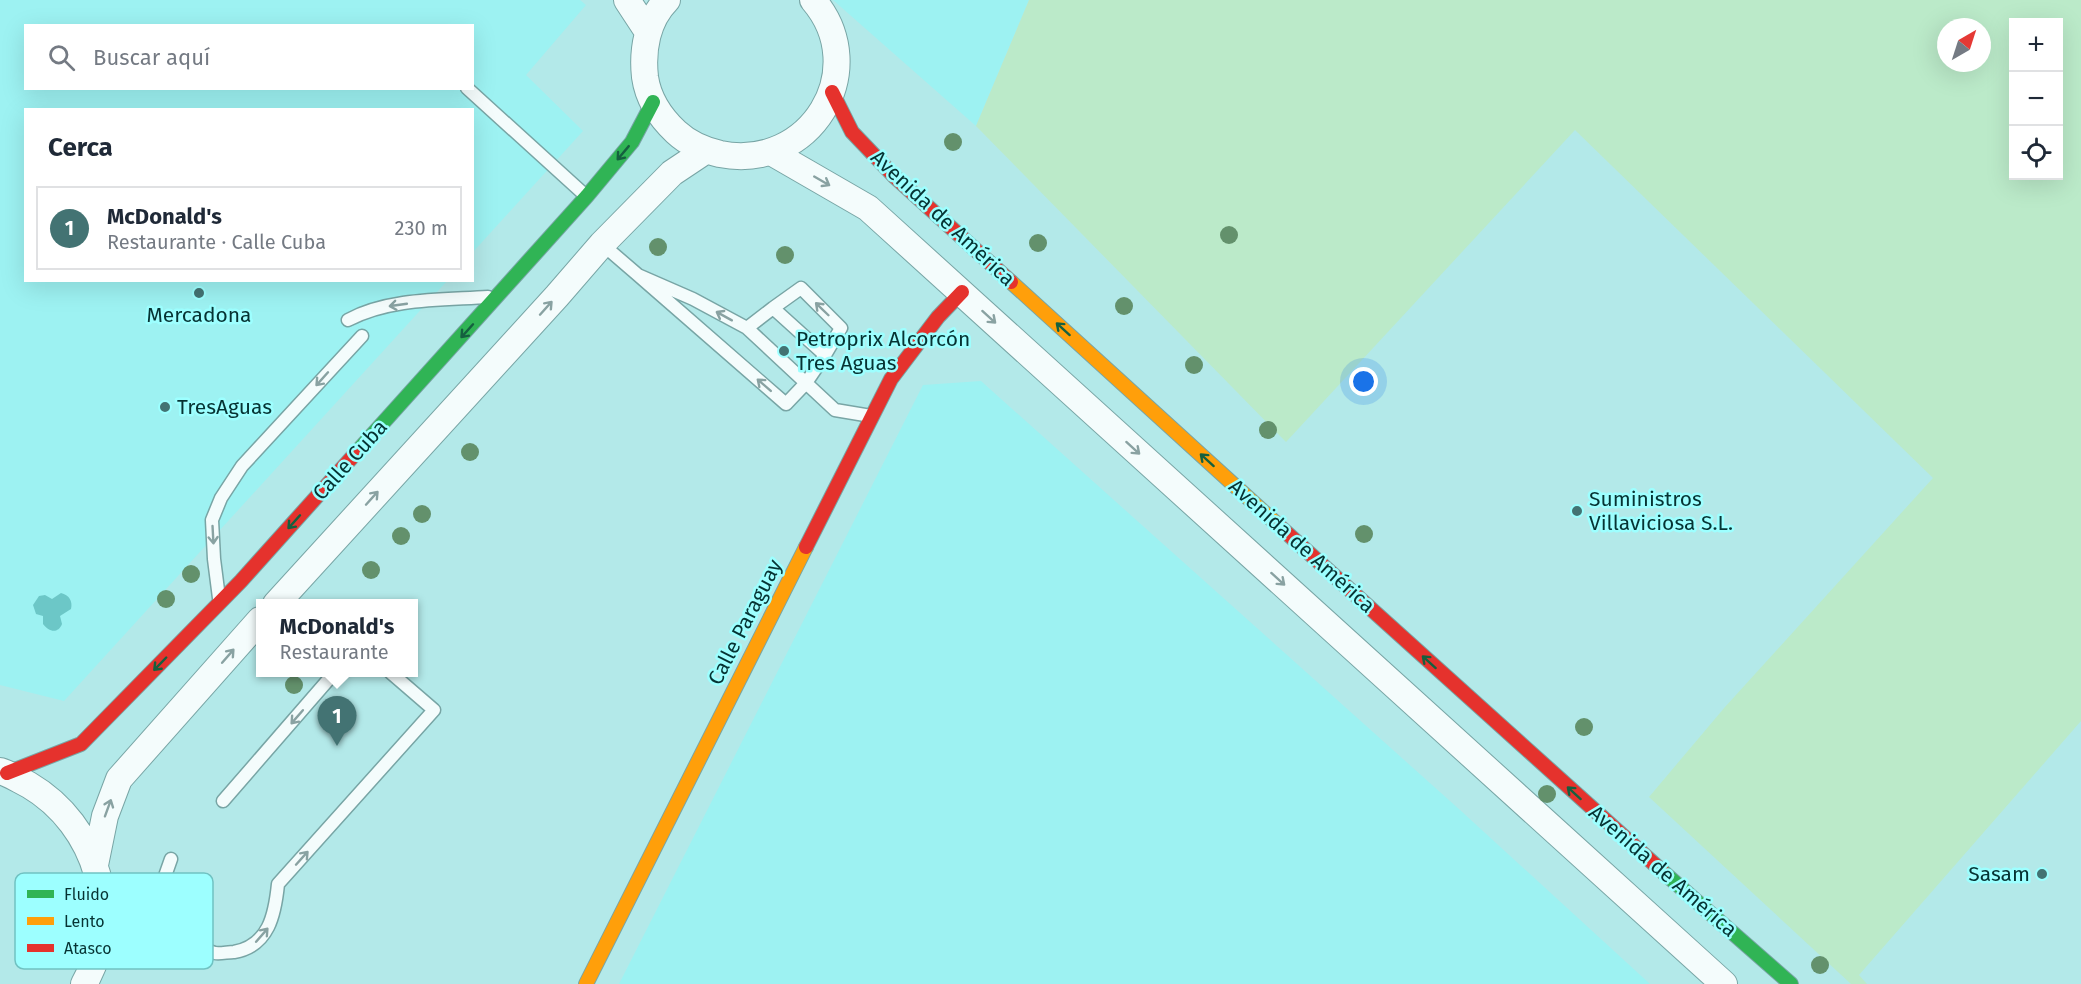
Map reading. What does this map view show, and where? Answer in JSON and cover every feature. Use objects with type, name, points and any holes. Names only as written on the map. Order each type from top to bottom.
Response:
[{"type":"street","points":[[627,0],[648,32]]},
{"type":"street","points":[[667,0],[661,6],[648,32],[644,56],[646,79],[653,102],[666,123],[684,139],[705,151],[738,157],[771,152],[797,139],[818,118],[832,92],[836,64],[833,36],[821,10],[813,0]]},
{"type":"street","name":"Avenida de América","points":[[832,92],[852,132],[894,176],[1576,795],[1791,984]]},
{"type":"street","name":"Calle Cuba","points":[[4,772],[81,744],[220,603],[587,196],[632,142],[653,102]]},
{"type":"street","name":"Calle Cuba","points":[[280,599],[602,244],[672,172],[705,151]]},
{"type":"street","name":"Avenida de América","points":[[771,152],[868,208],[1724,984]]},
{"type":"street","name":"Calle Paraguay","points":[[586,984],[891,378],[938,317],[962,292]]},
{"type":"street","points":[[95,865],[105,816],[118,779],[256,626]]},
{"type":"street","points":[[4,772],[45,795],[76,826],[87,845],[97,873]]},
{"type":"lane","points":[[469,90],[587,196]]},
{"type":"lane","points":[[602,244],[786,404],[806,383],[841,328],[801,288],[747,328]]},
{"type":"lane","points":[[638,275],[693,299],[747,328],[835,410],[873,416]]},
{"type":"lane","points":[[348,320],[365,311],[397,304],[498,297]]},
{"type":"lane","points":[[773,309],[825,355]]},
{"type":"lane","points":[[220,603],[212,520],[222,498],[242,466],[362,336]]},
{"type":"lane","points":[[224,801],[331,677]]},
{"type":"lane","points":[[213,953],[237,951],[251,946],[264,936],[276,908],[278,884],[434,710],[396,677]]},
{"type":"lane","points":[[166,873],[171,859]]},
{"type":"shaded area","name":"TresAguas","points":[[0,0],[580,0],[586,5],[526,75],[583,131],[474,251],[474,108],[24,108],[24,282],[446,282],[64,701],[0,685]]},
{"type":"shaded area","points":[[833,0],[1029,0],[976,126]]},
{"type":"shaded area","points":[[981,381],[1460,810],[1650,984],[619,984],[923,385]]},
{"type":"shaded area","points":[[61,593],[70,599],[71,609],[60,616],[62,624],[60,627],[56,631],[51,630],[45,627],[43,616],[36,614],[33,605],[39,596],[45,595],[52,599]]},
{"type":"green space","points":[[1029,0],[2081,0],[2081,721],[1859,975],[1867,984],[1851,984],[1649,797],[1725,707],[1933,478],[1575,130],[1286,442],[976,126]]},
{"type":"traffic: fast","points":[[355,454],[587,196],[632,142],[653,102]]},
{"type":"traffic: fast","points":[[1662,871],[1791,984]]},
{"type":"traffic: slow","points":[[1011,282],[1279,526]]},
{"type":"traffic: slow","points":[[586,984],[806,547]]},
{"type":"traffic: jam","points":[[832,92],[852,132],[894,176],[1011,282]]},
{"type":"traffic: jam","points":[[806,547],[891,379],[938,317],[962,292]]},
{"type":"traffic: jam","points":[[7,773],[81,744],[241,581],[355,454]]},
{"type":"traffic: jam","points":[[1279,526],[1662,871]]},
{"type":"place","name":"Mercadona","points":[[199,293]]},
{"type":"place","name":"Petroprix Alcorcón Tres Aguas","points":[[784,351]]},
{"type":"place","name":"TresAguas","points":[[165,407]]},
{"type":"place","name":"Suministros Villaviciosa S.L.","points":[[1577,511]]},
{"type":"place","name":"McDonald's","points":[[337,746]]},
{"type":"place","name":"Sasam","points":[[2042,874]]}]
